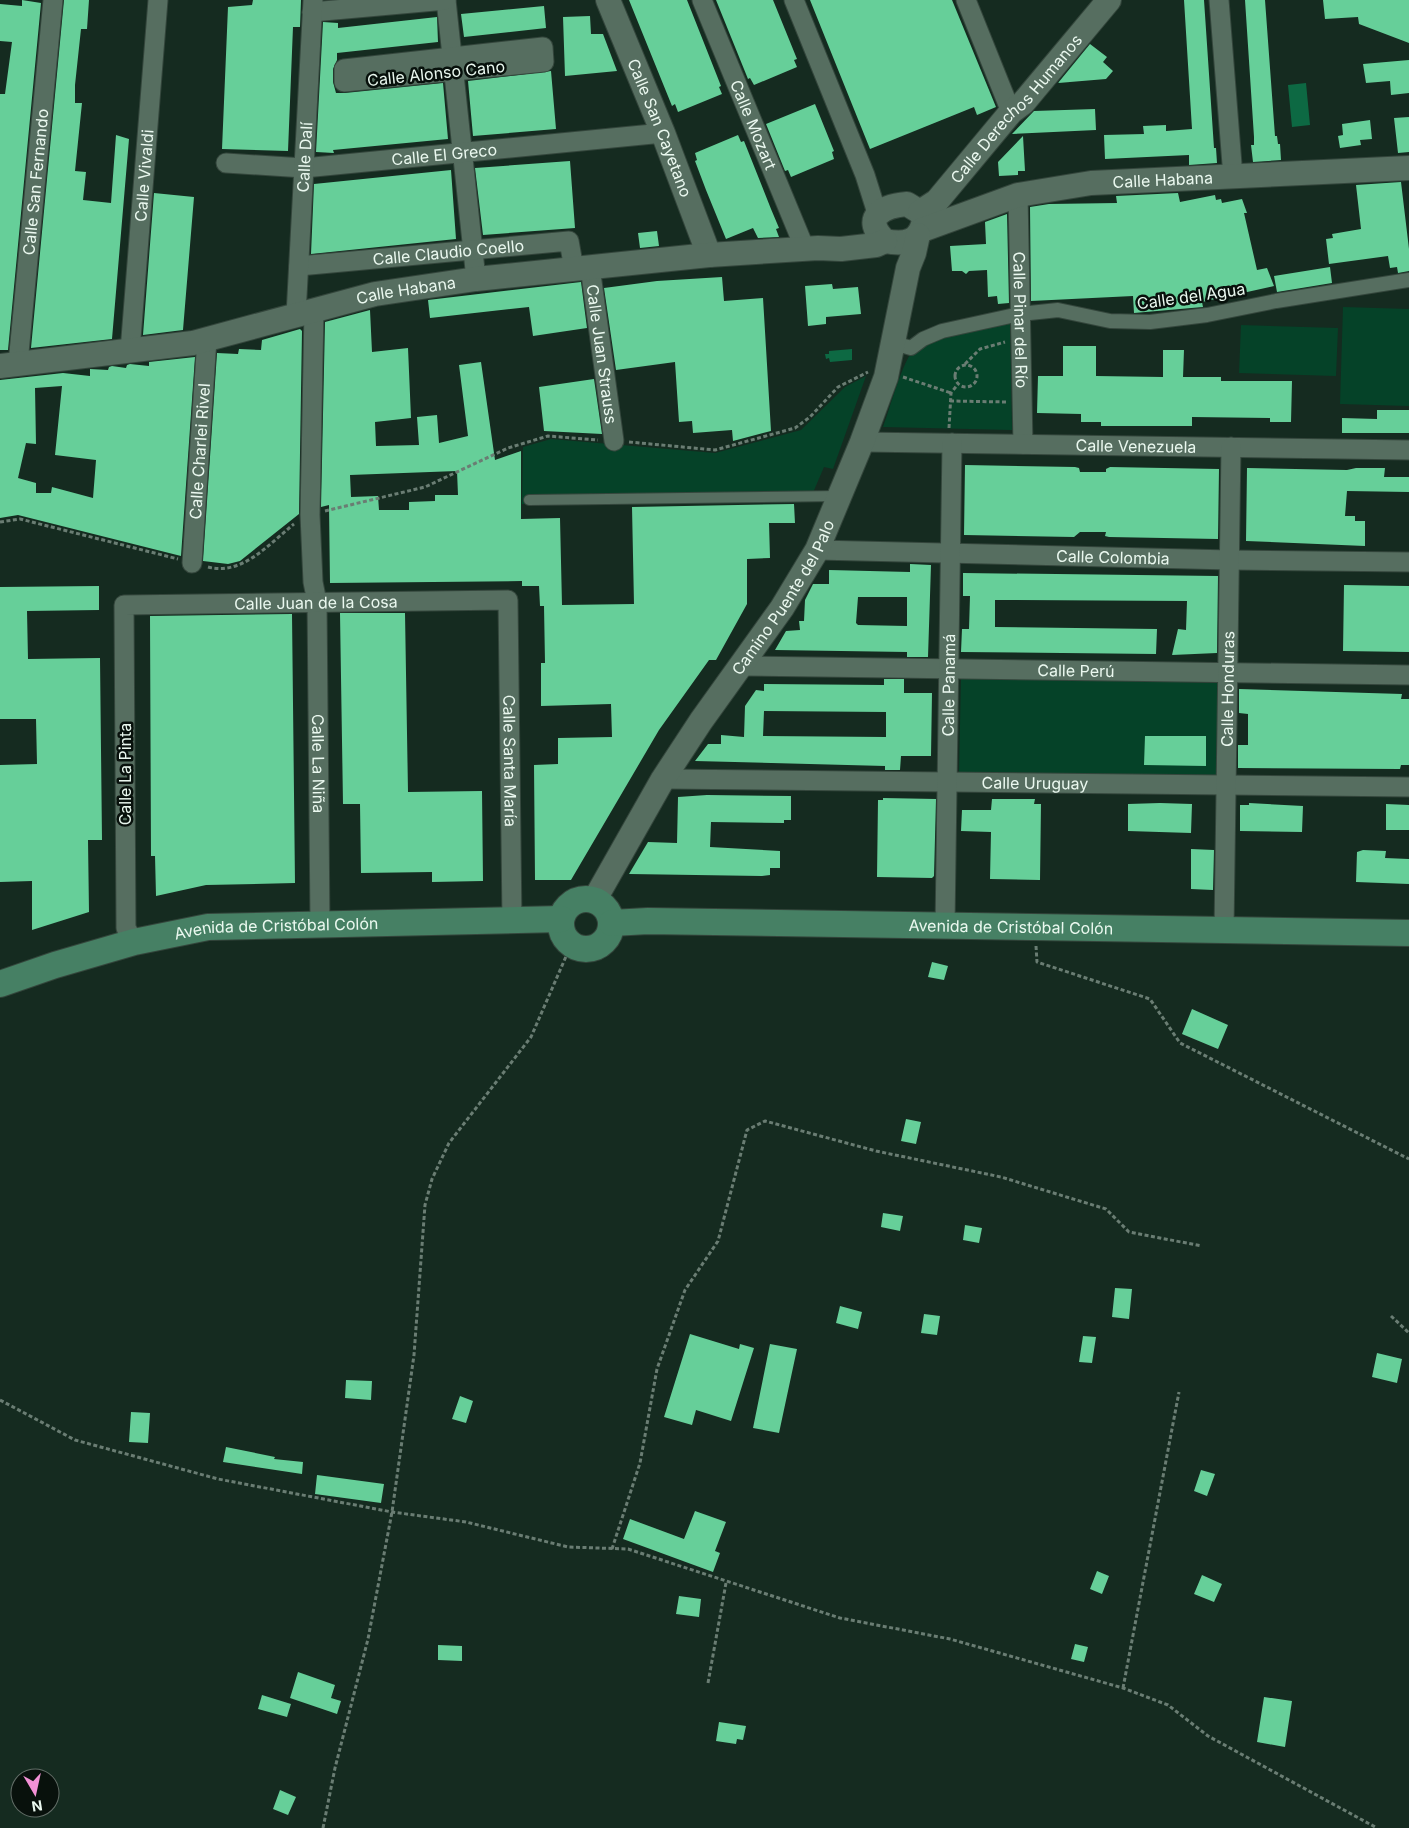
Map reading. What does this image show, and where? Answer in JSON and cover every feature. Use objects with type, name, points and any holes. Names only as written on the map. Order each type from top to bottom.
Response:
[{"type":"main road","points":[[580,899],[595,899],[606,907],[612,923],[610,934],[601,945],[589,950],[571,945],[562,935],[560,919],[566,907],[580,899]]},
{"type":"main road","name":"Avenida de Cristóbal Colón","points":[[0,984],[55,965],[134,942],[208,927],[560,919]]},
{"type":"main road","name":"Avenida de Cristóbal Colón","points":[[612,923],[648,921],[1409,933]]},
{"type":"street","name":"Calle San Fernando","points":[[9,365],[53,0]]},
{"type":"street","name":"Calle Vivaldi","points":[[130,351],[158,0]]},
{"type":"street","points":[[313,6],[446,0],[476,279]]},
{"type":"street","name":"Calle San Cayetano","points":[[608,0],[709,255]]},
{"type":"street","name":"Calle Mozart","points":[[702,0],[811,249]]},
{"type":"street","points":[[794,0],[865,176],[899,228]]},
{"type":"street","points":[[966,0],[1011,112]]},
{"type":"street","name":"Calle Derechos Humanos","points":[[899,228],[937,201],[1011,112],[1023,102],[1109,0]]},
{"type":"street","points":[[1220,0],[1234,177]]},
{"type":"street","name":"Calle Dalí","points":[[313,6],[299,266],[305,312],[310,515],[313,582],[317,602]]},
{"type":"street","name":"Calle El Greco","points":[[226,163],[304,168],[662,134]]},
{"type":"street","name":"Calle Habana","points":[[9,365],[193,343],[375,294],[476,279],[709,255],[811,249],[841,250],[876,245],[899,228],[1018,195],[1091,183],[1409,168]]},
{"type":"street","name":"Calle Pinar del Río","points":[[1018,195],[1023,444]]},
{"type":"street","name":"Camino Puente del Palo","points":[[595,899],[663,779],[701,721],[782,608],[816,550],[892,376],[894,343],[908,268],[899,228]]},
{"type":"street","name":"Calle Claudio Coello","points":[[299,266],[568,241],[582,268]]},
{"type":"street","name":"Calle Juan Strauss","points":[[582,268],[614,441]]},
{"type":"street","name":"Calle del Agua","points":[[894,343],[911,348],[923,339],[942,331],[1020,314],[1058,310],[1110,321],[1150,322],[1207,315],[1276,301],[1409,280]]},
{"type":"street","name":"Calle Charlei Rivel","points":[[192,563],[207,339]]},
{"type":"street","name":"Calle Venezuela","points":[[862,442],[951,437],[1023,444],[1409,450]]},
{"type":"street","name":"Calle Panamá","points":[[945,926],[951,437]]},
{"type":"street","name":"Calle Honduras","points":[[1224,930],[1231,448]]},
{"type":"street","name":"Calle Colombia","points":[[816,550],[1230,560],[1409,562]]},
{"type":"street","name":"Calle Juan de la Cosa","points":[[124,605],[508,600]]},
{"type":"street","name":"Calle Santa María","points":[[508,600],[512,921]]},
{"type":"street","name":"Calle La Niña","points":[[317,602],[320,924]]},
{"type":"street","name":"Calle La Pinta","points":[[124,605],[126,928],[134,942]]},
{"type":"street","name":"Calle Perú","points":[[742,666],[1409,674]]},
{"type":"street","name":"Calle Uruguay","points":[[663,779],[1409,787]]},
{"type":"lane","points":[[529,500],[840,496]]},
{"type":"path","points":[[958,384],[954,374],[958,367],[965,364],[980,349],[1010,341]]},
{"type":"path","points":[[958,384],[969,387],[977,379],[975,369],[965,364]]},
{"type":"path","points":[[0,522],[20,519],[212,568],[242,566],[299,520],[310,515],[425,487],[508,448],[548,436],[715,450],[795,428],[810,417],[838,387],[867,371],[892,376],[951,394]]},
{"type":"path","points":[[951,437],[950,401],[951,394],[958,384]]},
{"type":"path","points":[[950,401],[1014,402]]},
{"type":"path","points":[[1034,928],[1037,962],[1150,999],[1180,1043],[1409,1159]]},
{"type":"path","points":[[323,1828],[335,1768],[368,1640],[392,1512],[414,1355],[425,1205],[432,1179],[449,1143],[531,1037],[571,945]]},
{"type":"path","points":[[612,1549],[640,1463],[657,1369],[685,1290],[718,1241],[748,1130],[765,1121],[876,1151],[1001,1176],[1106,1209],[1129,1232],[1202,1246]]},
{"type":"path","points":[[1391,1316],[1409,1334]]},
{"type":"path","points":[[1123,1688],[1179,1392]]},
{"type":"path","points":[[0,1400],[75,1440],[218,1479],[392,1512],[466,1522],[568,1548],[628,1550],[840,1618],[950,1639],[1123,1688],[1168,1705],[1208,1736],[1377,1828]]},
{"type":"path","points":[[708,1683],[726,1583]]},
{"type":"shaded area","points":[[1306,83],[1310,125],[1292,127],[1288,85]]},
{"type":"shaded area","points":[[1343,307],[1409,309],[1409,406],[1340,404]]},
{"type":"shaded area","points":[[1010,321],[1012,430],[883,427],[901,374],[910,354],[915,348],[922,343],[945,335]]},
{"type":"shaded area","points":[[1241,325],[1338,328],[1336,376],[1239,373]]},
{"type":"shaded area","points":[[852,349],[852,360],[830,362],[829,358],[826,359],[825,354],[829,354],[829,351]]},
{"type":"shaded area","points":[[866,376],[833,469],[824,467],[809,502],[522,504],[523,447],[551,439],[715,453],[801,430],[845,387]]},
{"type":"shaded area","points":[[961,677],[1218,683],[1216,779],[959,773]]},
{"type":"building","points":[[22,0],[41,3],[8,350],[0,350],[0,94],[5,94],[12,42],[0,41],[0,4],[22,6]]},
{"type":"building","points":[[64,0],[89,0],[87,29],[81,29],[75,85],[75,103],[82,103],[75,171],[86,172],[83,200],[111,203],[116,135],[129,139],[112,339],[31,348]]},
{"type":"building","points":[[253,0],[301,0],[300,27],[293,27],[288,151],[222,149],[228,7],[252,5]]},
{"type":"building","points":[[629,0],[687,0],[721,86],[719,87],[722,94],[678,112],[675,104],[672,106]]},
{"type":"building","points":[[716,0],[773,0],[797,59],[794,60],[797,67],[754,85],[750,78],[748,79]]},
{"type":"building","points":[[810,0],[952,0],[996,107],[977,115],[974,107],[870,149]]},
{"type":"building","points":[[1184,0],[1204,0],[1214,148],[1216,148],[1217,163],[1189,165],[1189,155],[1105,159],[1104,135],[1144,134],[1143,126],[1166,125],[1166,131],[1192,129]]},
{"type":"building","points":[[1245,0],[1265,0],[1275,136],[1277,136],[1278,144],[1280,144],[1281,160],[1253,162],[1251,145],[1254,145],[1254,137]]},
{"type":"building","points":[[1323,0],[1409,0],[1409,43],[1359,24],[1358,17],[1325,19]]},
{"type":"building","points":[[544,6],[546,28],[464,37],[461,14]]},
{"type":"building","points":[[590,16],[591,34],[603,34],[617,71],[565,76],[563,17]]},
{"type":"building","points":[[437,17],[438,42],[337,53],[337,60],[333,69],[333,82],[336,93],[443,83],[448,139],[333,150],[334,153],[316,152],[323,22],[338,23],[338,28]]},
{"type":"building","points":[[1090,44],[1107,57],[1103,62],[1113,71],[1106,79],[1058,83]]},
{"type":"building","points":[[1409,60],[1409,93],[1391,95],[1390,81],[1366,83],[1363,64]]},
{"type":"building","points":[[551,71],[556,129],[473,136],[468,81]]},
{"type":"building","points":[[815,104],[834,151],[832,152],[834,159],[791,177],[788,170],[785,171],[766,124]]},
{"type":"building","points":[[1095,109],[1096,130],[1012,134],[1034,111]]},
{"type":"building","points":[[1409,117],[1409,152],[1398,153],[1394,118]]},
{"type":"building","points":[[1370,120],[1372,139],[1360,140],[1361,145],[1340,148],[1338,136],[1343,135],[1342,124]]},
{"type":"building","points":[[738,135],[741,142],[744,141],[779,228],[776,229],[779,237],[758,238],[753,228],[726,239],[706,190],[695,161],[697,160],[695,153]]},
{"type":"building","points":[[1023,136],[1025,171],[1018,171],[1018,175],[999,176],[998,162]]},
{"type":"building","points":[[570,161],[575,228],[483,235],[475,168]]},
{"type":"building","points":[[451,170],[456,239],[311,254],[314,184]]},
{"type":"building","points":[[1401,182],[1409,249],[1409,271],[1398,273],[1397,267],[1390,268],[1388,256],[1329,264],[1326,239],[1333,238],[1332,234],[1361,229],[1356,185]]},
{"type":"building","points":[[154,193],[194,197],[183,330],[143,335]]},
{"type":"building","points":[[1178,193],[1180,202],[1215,195],[1216,200],[1221,199],[1222,203],[1242,199],[1247,213],[1244,213],[1257,270],[1267,268],[1274,286],[1202,302],[1203,307],[1134,313],[1133,296],[1031,301],[1030,207],[1049,204],[1117,203],[1116,196]]},
{"type":"building","points":[[1007,214],[1009,303],[998,304],[997,296],[988,297],[987,270],[969,271],[966,274],[962,271],[952,271],[950,246],[986,244],[985,222]]},
{"type":"building","points":[[657,231],[659,246],[640,248],[638,233]]},
{"type":"building","points":[[1330,267],[1332,283],[1277,292],[1274,276]]},
{"type":"building","points":[[722,277],[724,301],[763,298],[771,431],[733,441],[732,430],[693,433],[692,421],[679,422],[675,362],[616,370],[604,288],[657,281]]},
{"type":"building","points":[[581,282],[587,328],[533,336],[529,307],[430,318],[428,300]]},
{"type":"building","points":[[832,284],[833,289],[858,287],[861,314],[826,317],[826,324],[808,326],[805,286]]},
{"type":"building","points":[[370,310],[372,352],[408,348],[411,418],[375,422],[376,446],[419,445],[417,417],[437,415],[439,443],[468,436],[459,365],[481,362],[495,460],[521,451],[521,519],[560,518],[562,605],[634,604],[632,507],[794,504],[795,523],[769,523],[770,558],[747,559],[747,604],[716,660],[709,660],[659,730],[571,880],[535,880],[534,765],[558,764],[558,738],[612,737],[611,704],[541,706],[541,663],[545,663],[544,606],[540,606],[539,586],[522,586],[522,581],[330,583],[329,505],[321,507],[325,322]],"holes":[[[457,471],[458,495],[435,495],[435,501],[409,502],[409,510],[379,510],[378,496],[351,497],[350,475]]]},
{"type":"building","points":[[300,329],[302,331],[299,514],[240,561],[228,564],[203,561],[217,353],[238,354],[239,349],[261,350],[262,340]]},
{"type":"building","points":[[1063,346],[1096,346],[1096,376],[1163,377],[1163,350],[1184,350],[1183,377],[1221,377],[1221,381],[1292,381],[1291,422],[1270,422],[1270,418],[1192,417],[1192,426],[1101,426],[1101,422],[1081,422],[1081,414],[1037,413],[1038,376],[1063,376]]},
{"type":"building","points":[[195,357],[181,556],[18,515],[0,518],[0,380],[63,373],[90,376],[90,369],[108,370],[112,366],[126,368],[130,364],[149,366],[149,362]],"holes":[[[62,386],[55,455],[96,460],[93,498],[52,487],[51,493],[36,493],[36,483],[18,478],[26,443],[36,444],[35,388]]]},
{"type":"building","points":[[594,379],[602,434],[544,431],[539,387]]},
{"type":"building","points":[[1377,410],[1409,410],[1409,433],[1342,433],[1342,418],[1377,419]]},
{"type":"building","points":[[965,465],[1075,467],[1079,468],[1080,472],[1106,472],[1106,469],[1110,467],[1219,469],[1218,539],[1109,537],[1105,536],[1106,532],[1080,532],[1074,537],[964,535]]},
{"type":"building","points":[[1247,468],[1347,470],[1356,468],[1385,468],[1384,477],[1409,477],[1409,492],[1347,491],[1345,516],[1355,516],[1355,521],[1365,521],[1365,546],[1246,541]]},
{"type":"building","points":[[910,564],[931,565],[928,657],[907,657],[907,652],[775,650],[786,631],[800,630],[799,621],[804,621],[805,600],[813,584],[829,584],[829,570],[910,572]],"holes":[[[858,597],[907,597],[907,626],[858,625],[856,623]]]},
{"type":"building","points":[[963,573],[1218,576],[1217,653],[1172,655],[1178,629],[1186,630],[1187,601],[995,600],[995,627],[1157,629],[1156,654],[961,652],[962,629],[969,629],[970,596],[963,596]]},
{"type":"building","points":[[1344,585],[1409,586],[1409,652],[1343,651]]},
{"type":"building","points":[[99,586],[99,610],[27,611],[28,659],[100,658],[102,840],[88,840],[89,912],[32,930],[32,881],[0,882],[0,765],[37,764],[36,719],[0,719],[0,587]]},
{"type":"building","points":[[340,613],[405,613],[408,792],[482,791],[483,881],[432,882],[432,872],[361,873],[360,804],[343,804]]},
{"type":"building","points":[[292,614],[295,883],[206,885],[156,896],[155,856],[151,856],[150,616]]},
{"type":"building","points":[[884,679],[904,679],[904,693],[932,693],[931,756],[901,756],[900,770],[885,770],[885,766],[695,761],[708,744],[721,744],[721,735],[744,737],[745,706],[756,690],[764,691],[764,684],[884,685]],"holes":[[[764,711],[886,712],[886,737],[763,736]]]},
{"type":"building","points":[[1239,689],[1402,694],[1401,699],[1409,699],[1409,765],[1401,765],[1400,769],[1238,768],[1238,745],[1248,745],[1248,714],[1239,713]]},
{"type":"building","points":[[1145,736],[1206,736],[1206,766],[1144,765]]},
{"type":"building","points":[[707,795],[791,796],[791,820],[784,820],[784,823],[711,822],[710,847],[780,851],[780,868],[770,868],[770,875],[762,876],[629,874],[648,842],[677,843],[678,797]]},
{"type":"building","points":[[883,798],[936,799],[934,876],[932,878],[877,877],[878,800],[883,800]]},
{"type":"building","points":[[992,799],[1035,799],[1034,804],[1041,804],[1040,880],[990,879],[991,832],[961,831],[962,810],[991,810]]},
{"type":"building","points":[[1249,803],[1303,806],[1302,832],[1240,831],[1240,805],[1249,805]]},
{"type":"building","points":[[1128,804],[1192,804],[1191,833],[1128,831]]},
{"type":"building","points":[[1386,804],[1409,805],[1409,830],[1386,830]]},
{"type":"building","points":[[1191,849],[1214,850],[1213,890],[1191,889]]},
{"type":"building","points":[[1363,850],[1386,851],[1385,858],[1409,859],[1409,884],[1356,882],[1357,852]]},
{"type":"building","points":[[932,962],[948,966],[944,980],[928,977]]},
{"type":"building","points":[[1192,1009],[1228,1025],[1218,1049],[1182,1034]]},
{"type":"building","points":[[906,1119],[921,1122],[916,1144],[901,1141]]},
{"type":"building","points":[[883,1213],[903,1216],[900,1231],[881,1227]]},
{"type":"building","points":[[965,1225],[982,1228],[979,1243],[963,1240]]},
{"type":"building","points":[[1115,1288],[1132,1289],[1129,1319],[1112,1317]]},
{"type":"building","points":[[840,1306],[862,1312],[858,1329],[836,1323]]},
{"type":"building","points":[[924,1314],[940,1316],[937,1335],[921,1333]]},
{"type":"building","points":[[690,1334],[739,1349],[740,1344],[754,1348],[731,1421],[696,1410],[692,1425],[664,1417]]},
{"type":"building","points":[[1083,1336],[1096,1337],[1092,1363],[1079,1362]]},
{"type":"building","points":[[770,1344],[797,1349],[779,1433],[753,1428]]},
{"type":"building","points":[[1377,1353],[1402,1359],[1397,1383],[1372,1377]]},
{"type":"building","points":[[346,1380],[372,1381],[371,1400],[345,1398]]},
{"type":"building","points":[[460,1396],[473,1401],[466,1423],[452,1419]]},
{"type":"building","points":[[131,1412],[150,1413],[148,1443],[129,1442]]},
{"type":"building","points":[[226,1447],[275,1457],[274,1459],[303,1462],[302,1474],[223,1462]]},
{"type":"building","points":[[1201,1470],[1215,1474],[1207,1496],[1194,1491]]},
{"type":"building","points":[[317,1475],[384,1484],[381,1503],[315,1494]]},
{"type":"building","points":[[695,1511],[726,1522],[715,1551],[720,1553],[713,1572],[623,1539],[630,1519],[684,1539]]},
{"type":"building","points":[[1097,1571],[1109,1576],[1102,1594],[1090,1589]]},
{"type":"building","points":[[1202,1575],[1222,1584],[1214,1602],[1194,1594]]},
{"type":"building","points":[[679,1596],[701,1599],[699,1617],[676,1614]]},
{"type":"building","points":[[1075,1644],[1088,1647],[1084,1662],[1071,1659]]},
{"type":"building","points":[[438,1645],[462,1646],[462,1661],[438,1660]]},
{"type":"building","points":[[298,1672],[335,1685],[331,1698],[341,1701],[337,1714],[290,1698]]},
{"type":"building","points":[[262,1695],[291,1704],[287,1717],[258,1709]]},
{"type":"building","points":[[1264,1697],[1292,1701],[1285,1747],[1257,1742]]},
{"type":"building","points":[[719,1722],[746,1726],[743,1740],[737,1739],[736,1744],[716,1741]]},
{"type":"building","points":[[280,1790],[296,1797],[288,1815],[273,1809]]}]
